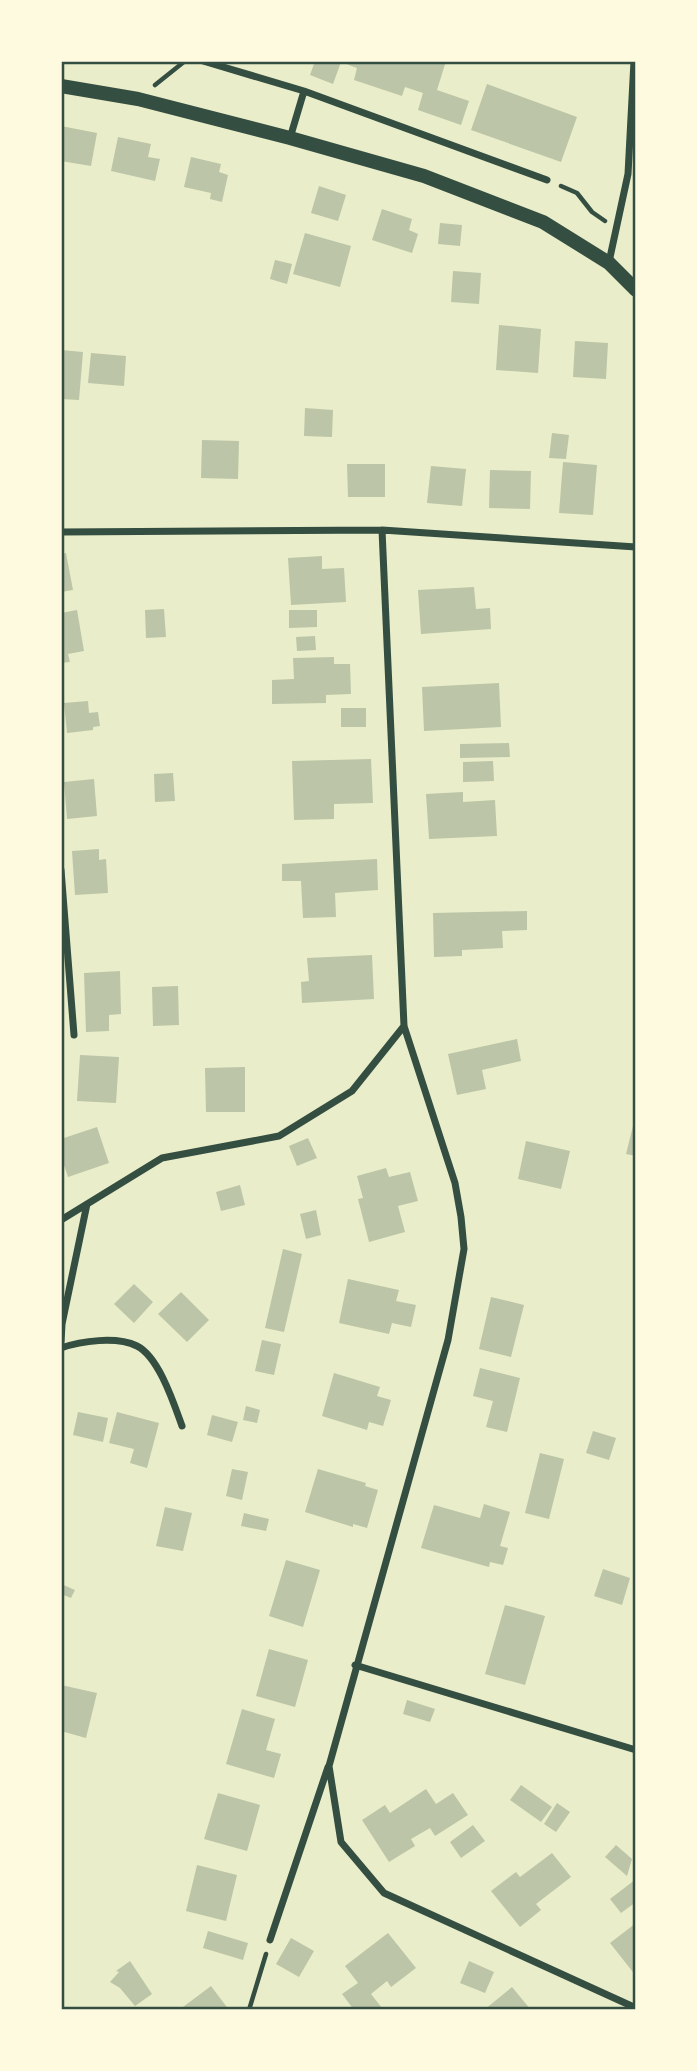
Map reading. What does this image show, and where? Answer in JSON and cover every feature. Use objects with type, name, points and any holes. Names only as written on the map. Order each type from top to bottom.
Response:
[{"type":"main road","points":[[61,86],[138,99],[424,176],[543,222],[608,263],[636,290]]},
{"type":"street","points":[[203,61],[304,91],[547,180]]},
{"type":"street","points":[[608,263],[628,174],[634,61]]},
{"type":"street","points":[[290,138],[304,91]]},
{"type":"street","points":[[270,1940],[328,1766],[448,1340],[464,1249],[454,1183],[404,1026],[382,530]]},
{"type":"street","points":[[61,532],[382,530],[636,547]]},
{"type":"street","points":[[61,870],[74,1035]]},
{"type":"street","points":[[61,1220],[162,1158],[279,1136],[352,1091],[404,1026]]},
{"type":"street","points":[[61,1342],[64,1311],[87,1204]]},
{"type":"street","points":[[61,1348],[77,1342],[108,1340],[137,1346],[152,1361],[170,1393],[182,1426]]},
{"type":"street","points":[[355,1665],[636,1750]]},
{"type":"street","points":[[328,1766],[341,1842],[384,1893],[636,2008]]},
{"type":"path","points":[[138,99],[185,61]]},
{"type":"path","points":[[547,180],[577,193],[592,212],[616,229]]},
{"type":"path","points":[[248,2010],[270,1940]]},
{"type":"building","points":[[315,61],[446,61],[437,90],[469,101],[461,125],[418,110],[423,93],[405,87],[402,96],[354,80],[357,68],[341,62],[333,84],[310,75]]},
{"type":"building","points":[[487,84],[577,117],[561,162],[471,130]]},
{"type":"building","points":[[61,126],[97,133],[91,166],[61,161]]},
{"type":"building","points":[[118,137],[151,144],[148,157],[160,159],[155,181],[111,171]]},
{"type":"building","points":[[191,157],[221,164],[219,172],[228,175],[222,202],[210,199],[211,193],[184,187]]},
{"type":"building","points":[[319,186],[346,195],[338,221],[311,213]]},
{"type":"building","points":[[382,209],[412,219],[409,230],[418,234],[412,253],[372,240]]},
{"type":"building","points":[[440,223],[462,225],[460,246],[438,244]]},
{"type":"building","points":[[305,233],[351,246],[340,287],[293,274]]},
{"type":"building","points":[[275,260],[292,264],[287,284],[270,279]]},
{"type":"building","points":[[453,271],[481,273],[479,304],[451,302]]},
{"type":"building","points":[[499,325],[541,329],[538,373],[496,370]]},
{"type":"building","points":[[575,341],[608,343],[606,379],[573,377]]},
{"type":"building","points":[[61,350],[83,352],[79,400],[61,399]]},
{"type":"building","points":[[91,353],[126,356],[124,386],[88,383]]},
{"type":"building","points":[[305,408],[333,410],[332,437],[304,436]]},
{"type":"building","points":[[552,433],[569,435],[566,459],[549,458]]},
{"type":"building","points":[[202,440],[239,441],[238,479],[201,478]]},
{"type":"building","points":[[563,462],[597,465],[593,515],[559,513]]},
{"type":"building","points":[[347,464],[385,464],[385,497],[348,497]]},
{"type":"building","points":[[431,466],[466,469],[462,506],[427,503]]},
{"type":"building","points":[[490,470],[531,471],[530,509],[489,508]]},
{"type":"building","points":[[66,553],[73,590],[61,592],[61,554]]},
{"type":"building","points":[[322,556],[322,569],[344,568],[346,602],[291,605],[288,558]]},
{"type":"building","points":[[474,587],[476,609],[490,608],[491,629],[421,634],[418,590]]},
{"type":"building","points":[[164,609],[166,637],[146,638],[145,610]]},
{"type":"building","points":[[77,610],[84,651],[68,654],[70,662],[61,663],[61,613]]},
{"type":"building","points":[[289,610],[317,610],[317,627],[289,628]]},
{"type":"building","points":[[315,636],[316,650],[297,651],[296,637]]},
{"type":"building","points":[[334,657],[334,664],[350,664],[351,694],[326,695],[326,703],[272,704],[272,680],[294,679],[293,658]]},
{"type":"building","points":[[499,683],[501,727],[424,731],[422,687]]},
{"type":"building","points":[[88,701],[89,713],[98,712],[100,726],[93,727],[93,730],[67,733],[64,703]]},
{"type":"building","points":[[341,708],[366,708],[366,727],[341,727]]},
{"type":"building","points":[[509,743],[510,757],[460,758],[460,744]]},
{"type":"building","points":[[371,759],[373,803],[334,804],[334,819],[294,820],[292,761]]},
{"type":"building","points":[[493,761],[494,781],[463,782],[463,762]]},
{"type":"building","points":[[173,773],[175,801],[155,802],[154,774]]},
{"type":"building","points":[[94,779],[97,816],[67,819],[64,782]]},
{"type":"building","points":[[463,792],[463,802],[495,800],[497,836],[429,839],[426,794]]},
{"type":"building","points":[[99,849],[99,860],[106,859],[108,893],[75,895],[72,851]]},
{"type":"building","points":[[377,859],[378,890],[335,893],[336,917],[303,918],[301,881],[282,881],[282,864]]},
{"type":"building","points":[[527,911],[527,930],[502,931],[503,948],[462,950],[462,956],[434,957],[433,913]]},
{"type":"building","points":[[372,955],[374,999],[302,1003],[301,982],[309,981],[307,958]]},
{"type":"building","points":[[120,971],[121,1014],[109,1015],[109,1031],[86,1032],[84,973]]},
{"type":"building","points":[[178,986],[179,1025],[153,1026],[152,987]]},
{"type":"building","points":[[517,1039],[521,1061],[482,1070],[486,1089],[457,1095],[448,1054]]},
{"type":"building","points":[[80,1055],[119,1057],[116,1103],[77,1101]]},
{"type":"building","points":[[245,1067],[245,1112],[206,1112],[205,1068]]},
{"type":"building","points":[[636,1118],[636,1156],[626,1154]]},
{"type":"building","points":[[97,1127],[109,1163],[68,1177],[61,1156],[61,1139]]},
{"type":"building","points":[[308,1138],[317,1158],[297,1166],[289,1146]]},
{"type":"building","points":[[526,1141],[570,1151],[561,1189],[518,1179]]},
{"type":"building","points":[[386,1168],[389,1177],[410,1172],[418,1201],[398,1206],[405,1232],[369,1242],[358,1199],[363,1198],[357,1176]]},
{"type":"building","points":[[240,1185],[245,1205],[221,1211],[216,1192]]},
{"type":"building","points":[[316,1210],[321,1235],[306,1239],[300,1214]]},
{"type":"building","points":[[283,1249],[302,1254],[284,1332],[265,1328]]},
{"type":"building","points":[[348,1279],[399,1290],[396,1301],[416,1305],[411,1327],[392,1323],[389,1334],[339,1323]]},
{"type":"building","points":[[134,1284],[153,1302],[134,1323],[114,1304]]},
{"type":"building","points":[[181,1292],[209,1320],[187,1342],[158,1314]]},
{"type":"building","points":[[491,1297],[524,1305],[511,1357],[479,1349]]},
{"type":"building","points":[[262,1340],[281,1344],[274,1375],[255,1371]]},
{"type":"building","points":[[480,1368],[520,1378],[507,1432],[486,1427],[493,1401],[473,1396]]},
{"type":"building","points":[[334,1373],[380,1387],[377,1396],[391,1400],[383,1426],[369,1422],[367,1430],[322,1416]]},
{"type":"building","points":[[246,1406],[260,1410],[257,1423],[243,1420]]},
{"type":"building","points":[[78,1412],[108,1418],[103,1442],[73,1435]]},
{"type":"building","points":[[117,1412],[159,1423],[147,1468],[130,1463],[134,1449],[109,1443]]},
{"type":"building","points":[[212,1415],[238,1422],[232,1442],[207,1435]]},
{"type":"building","points":[[593,1431],[616,1438],[609,1460],[586,1453]]},
{"type":"building","points":[[540,1453],[564,1459],[549,1519],[525,1513]]},
{"type":"building","points":[[232,1469],[248,1472],[242,1500],[226,1496]]},
{"type":"building","points":[[318,1469],[366,1483],[365,1486],[378,1490],[367,1528],[353,1524],[353,1527],[305,1512]]},
{"type":"building","points":[[484,1504],[510,1512],[500,1546],[508,1548],[503,1565],[490,1562],[489,1567],[421,1548],[434,1505],[480,1518]]},
{"type":"building","points":[[165,1507],[192,1513],[183,1551],[156,1546]]},
{"type":"building","points":[[244,1513],[269,1519],[266,1531],[241,1526]]},
{"type":"building","points":[[286,1560],[320,1570],[303,1627],[269,1616]]},
{"type":"building","points":[[603,1569],[630,1578],[622,1605],[594,1596]]},
{"type":"building","points":[[61,1584],[75,1590],[71,1598],[61,1594]]},
{"type":"building","points":[[505,1605],[545,1616],[525,1685],[485,1674]]},
{"type":"building","points":[[269,1649],[308,1660],[295,1707],[256,1696]]},
{"type":"building","points":[[61,1685],[97,1693],[86,1738],[61,1731]]},
{"type":"building","points":[[407,1700],[435,1709],[430,1722],[403,1714]]},
{"type":"building","points":[[242,1709],[275,1719],[266,1750],[281,1754],[274,1778],[226,1764]]},
{"type":"building","points":[[521,1785],[552,1807],[541,1822],[510,1800]]},
{"type":"building","points":[[426,1789],[436,1804],[453,1793],[468,1815],[435,1836],[430,1828],[411,1839],[415,1846],[389,1862],[362,1820],[385,1805],[390,1813]]},
{"type":"building","points":[[218,1793],[260,1805],[247,1851],[204,1839]]},
{"type":"building","points":[[557,1803],[570,1812],[556,1832],[544,1824]]},
{"type":"building","points":[[473,1825],[485,1841],[461,1858],[450,1842]]},
{"type":"building","points":[[616,1845],[632,1859],[627,1876],[605,1857]]},
{"type":"building","points":[[552,1853],[571,1877],[536,1904],[541,1910],[520,1927],[491,1891],[516,1872],[520,1877]]},
{"type":"building","points":[[197,1865],[237,1875],[226,1921],[186,1911]]},
{"type":"building","points":[[636,1879],[636,1902],[621,1913],[610,1899]]},
{"type":"building","points":[[636,1923],[636,1976],[610,1943]]},
{"type":"building","points":[[208,1931],[248,1943],[243,1960],[203,1948]]},
{"type":"building","points":[[388,1933],[416,1968],[391,1987],[387,1981],[371,1994],[382,2008],[354,2010],[342,1994],[358,1983],[345,1966]]},
{"type":"building","points":[[291,1938],[314,1951],[299,1977],[276,1964]]},
{"type":"building","points":[[130,1961],[152,1994],[135,2006],[120,1988],[110,1982],[119,1972],[116,1971]]},
{"type":"building","points":[[469,1961],[494,1972],[485,1993],[460,1983]]},
{"type":"building","points":[[211,1986],[229,2010],[185,2010],[183,2007]]},
{"type":"building","points":[[512,1987],[531,2010],[484,2010]]}]
